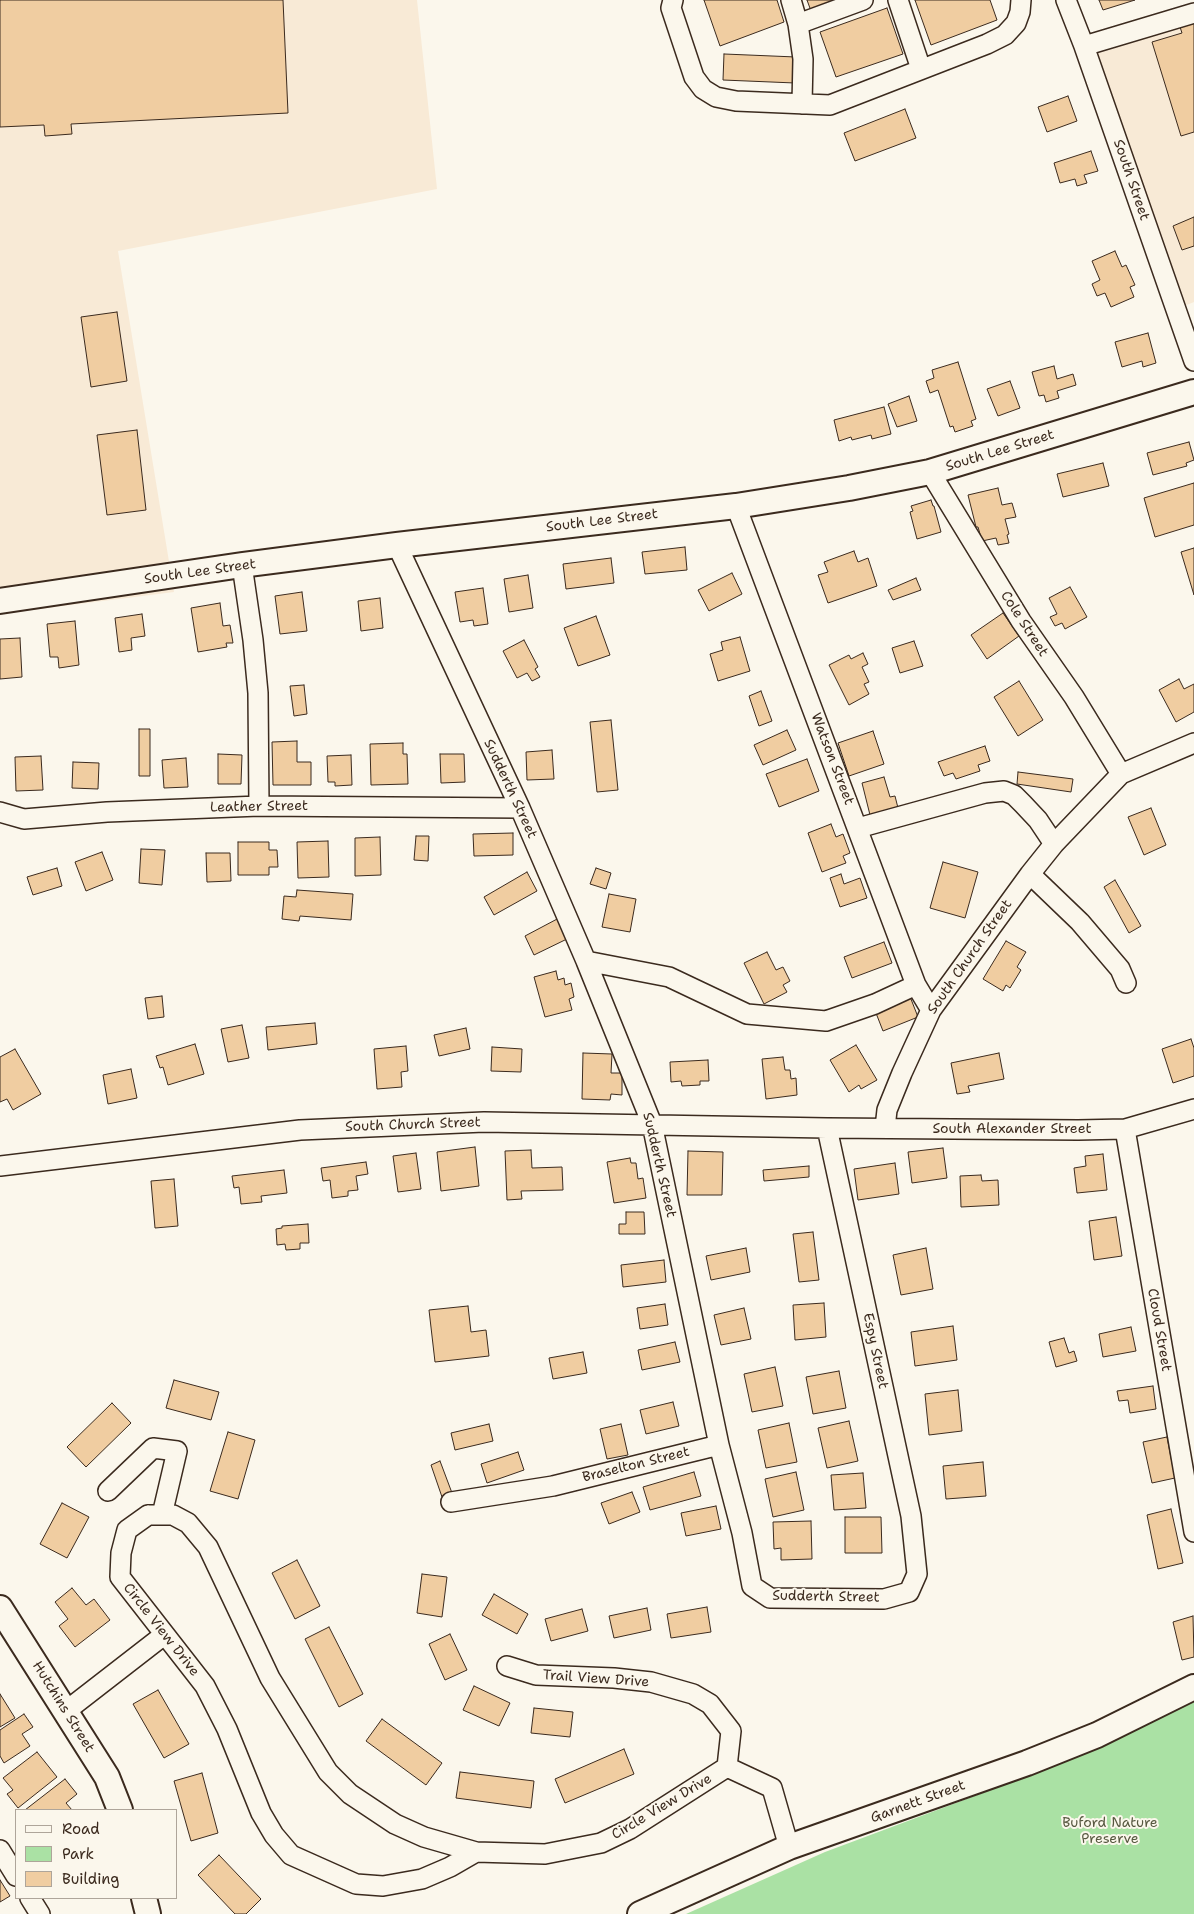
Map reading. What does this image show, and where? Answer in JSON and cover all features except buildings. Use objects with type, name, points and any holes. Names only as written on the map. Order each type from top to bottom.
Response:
[{"type":"street","points":[[673,0],[671,8],[694,78],[702,89],[716,97],[736,101],[830,105],[987,44],[1005,35],[1016,23],[1020,12],[1021,0]]},
{"type":"street","points":[[791,0],[798,24],[804,59],[802,104]]},
{"type":"street","points":[[798,24],[863,0]]},
{"type":"street","points":[[898,0],[920,69]]},
{"type":"street","name":"South Street","points":[[1066,0],[1084,46],[1194,361]]},
{"type":"street","points":[[1084,46],[1194,13]]},
{"type":"street","name":"South Lee Street","points":[[0,601],[242,565],[736,506],[849,488],[930,472],[1194,392]]},
{"type":"street","name":"Cole Street","points":[[930,472],[1021,621],[1074,697],[1121,774]]},
{"type":"street","name":"Watson Street","points":[[736,506],[916,985],[930,1010]]},
{"type":"street","name":"Sudderth Street","points":[[397,545],[520,808],[586,961],[652,1124],[719,1445],[742,1533],[752,1586],[770,1598],[884,1599],[910,1592],[918,1574]]},
{"type":"street","points":[[242,565],[253,640],[258,693],[259,806]]},
{"type":"street","points":[[1126,983],[1120,969],[1080,922],[1030,874],[1054,844],[1121,774],[1194,743]]},
{"type":"street","points":[[858,828],[985,793],[1004,791],[1014,795],[1023,804],[1038,820],[1054,844]]},
{"type":"street","name":"Leather Street","points":[[0,812],[24,819],[108,812],[259,806],[520,808]]},
{"type":"street","name":"South Church Street","points":[[885,1128],[887,1110],[930,1010],[1030,874]]},
{"type":"street","points":[[586,961],[669,978],[746,1014],[826,1021],[875,1004],[916,985]]},
{"type":"street","name":"South Alexander Street","points":[[828,1128],[1124,1129],[1194,1109]]},
{"type":"street","name":"South Church Street","points":[[0,1166],[300,1130],[484,1122],[828,1128]]},
{"type":"street","name":"Espy Street","points":[[828,1128],[911,1516],[918,1574]]},
{"type":"street","name":"Cloud Street","points":[[1124,1129],[1194,1532]]},
{"type":"street","name":"Braselton Street","points":[[451,1502],[553,1486],[719,1445]]},
{"type":"street","points":[[108,1491],[153,1448],[177,1451],[162,1515]]},
{"type":"street","name":"Circle View Drive","points":[[476,1852],[450,1867],[422,1879],[383,1886],[356,1884],[291,1855],[274,1835],[261,1813],[227,1729],[205,1686],[120,1577],[121,1553],[127,1530],[148,1515],[173,1516],[188,1523],[208,1547],[270,1678],[328,1772],[350,1794],[395,1824],[424,1837],[476,1852],[545,1854],[601,1843],[653,1815],[727,1767]]},
{"type":"street","name":"Hutchins Street","points":[[0,1608],[107,1777],[120,1809]]},
{"type":"street","points":[[66,1711],[164,1635]]},
{"type":"street","name":"Trail View Drive","points":[[507,1666],[536,1674],[651,1682],[693,1694],[710,1704],[731,1731],[727,1767]]},
{"type":"street","name":"Garnett Street","points":[[640,1914],[789,1847],[1027,1763],[1088,1738],[1194,1687]]},
{"type":"street","points":[[727,1767],[772,1788],[789,1847]]},
{"type":"street","points":[[0,1850],[15,1874]]},
{"type":"street","points":[[31,1899],[40,1914]]},
{"type":"street","points":[[144,1899],[148,1914]]},
{"type":"shaded area","points":[[0,0],[417,0],[437,189],[118,251],[174,592],[0,614]]},
{"type":"shaded area","points":[[1194,9],[1194,302],[1174,310],[1072,37]]},
{"type":"green space","name":"Buford Nature Preserve","points":[[1194,1702],[1194,1914],[686,1914],[825,1852],[1052,1767]]}]
